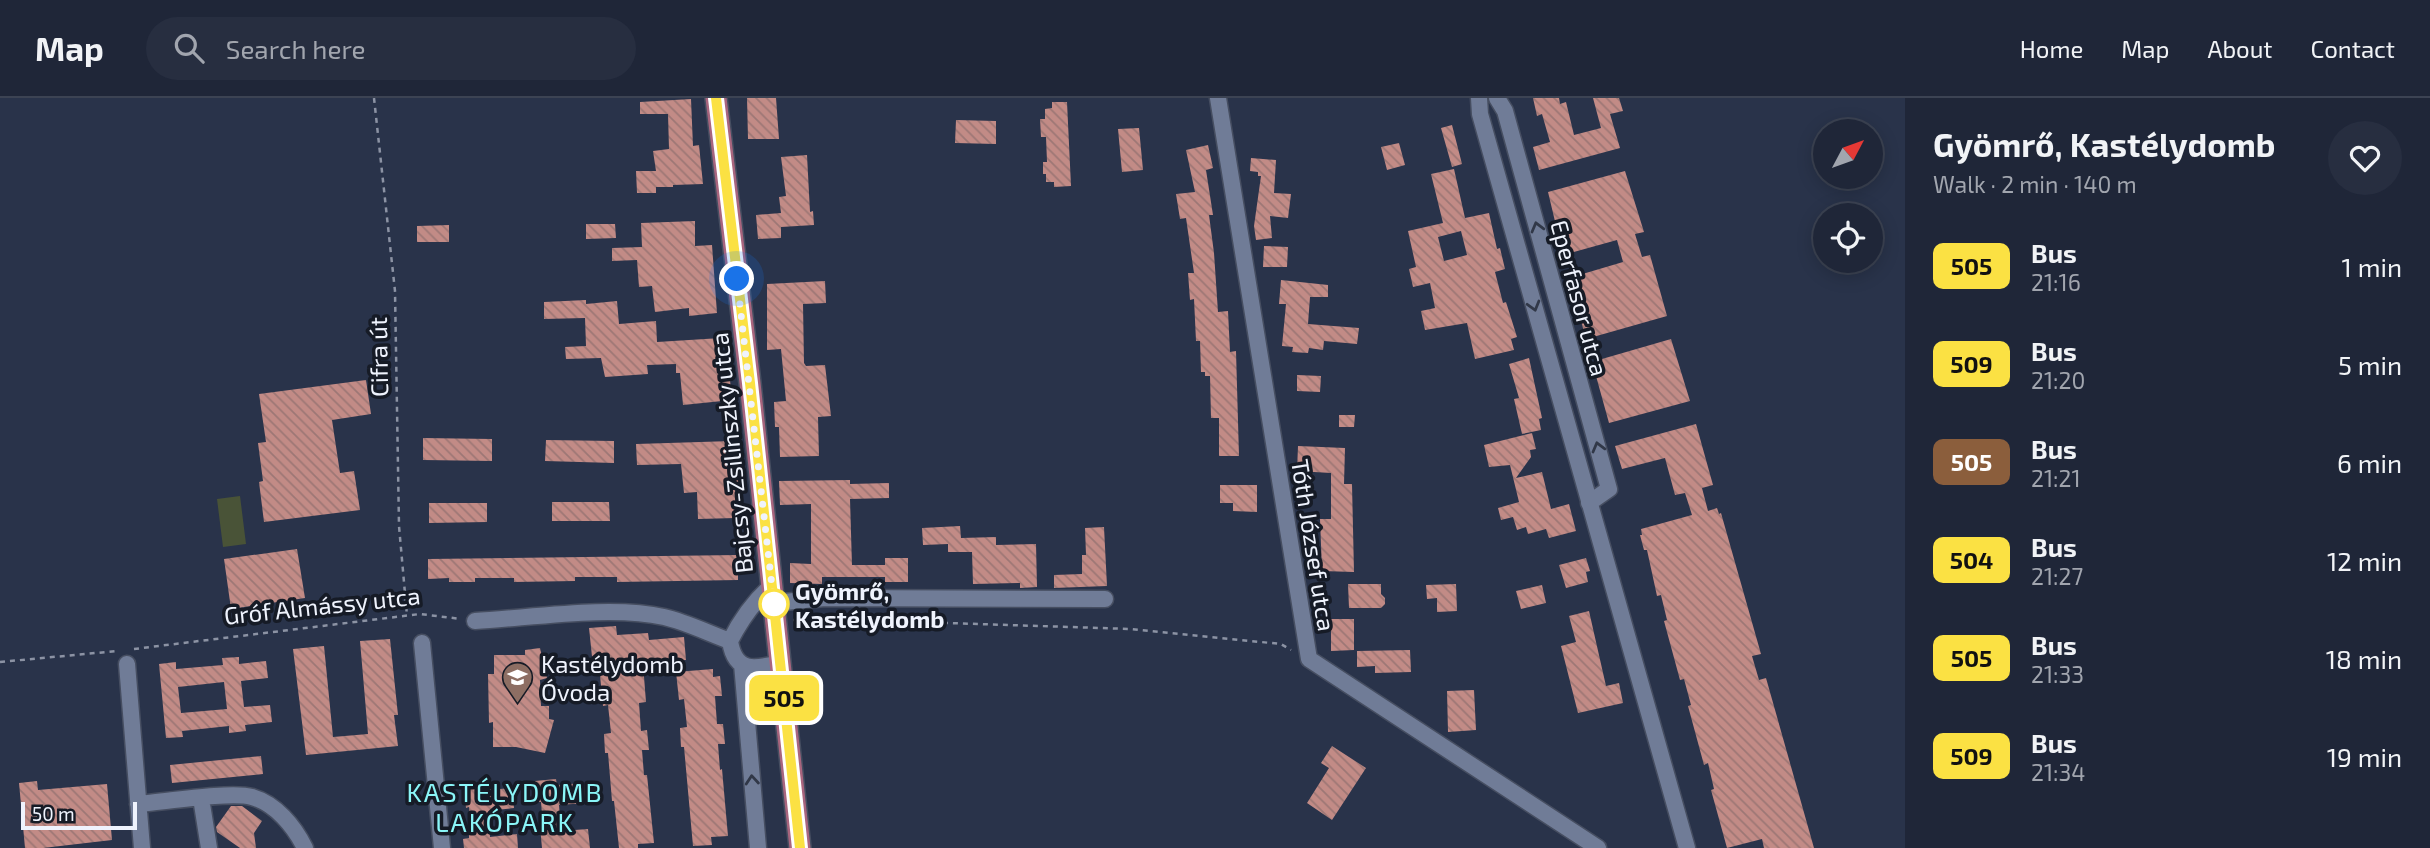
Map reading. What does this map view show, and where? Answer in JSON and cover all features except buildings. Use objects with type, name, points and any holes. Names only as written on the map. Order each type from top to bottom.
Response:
[{"type":"main road","name":"Bajcsy-Zsilinszky utca","points":[[716,98],[800,848]]},
{"type":"street","name":"Tóth József utca","points":[[1218,98],[1309,660],[1598,848]]},
{"type":"street","name":"Eperfasor utca","points":[[1479,98],[1480,114],[1687,848]]},
{"type":"street","name":"Eperfasor utca","points":[[1497,98],[1505,111],[1609,488],[1589,503]]},
{"type":"street","points":[[781,670],[756,669],[742,664],[734,655],[730,641],[740,620],[753,603],[825,598],[1105,599]]},
{"type":"street","points":[[475,621],[603,613],[650,615],[730,641]]},
{"type":"street","points":[[422,643],[442,848]]},
{"type":"street","points":[[126,655],[142,848]]},
{"type":"street","points":[[742,664],[758,848]]},
{"type":"street","points":[[138,804],[233,796],[252,797],[276,811],[296,830],[305,848]]},
{"type":"street","points":[[201,798],[209,848]]},
{"type":"path","name":"Cifra út","points":[[374,98],[395,291],[399,526],[407,616]]},
{"type":"path","points":[[774,603],[827,619],[1130,629],[1281,644],[1309,660]]},
{"type":"path","name":"Gróf Almássy utca","points":[[0,662],[126,655],[420,614],[475,621]]},
{"type":"green space","points":[[240,496],[246,544],[223,547],[217,499]]},
{"type":"bus line","name":"505","points":[[716,98],[800,848]]},
{"type":"place","name":"Gyömrő, Kastélydomb","points":[[774,604]]},
{"type":"place","name":"Kastélydomb Óvoda","points":[[518,704]]},
{"type":"district","name":"KASTÉLYDOMB LAKÓPARK","points":[[505,806]]},
{"type":"route","points":[[737,279],[774,604]]}]
